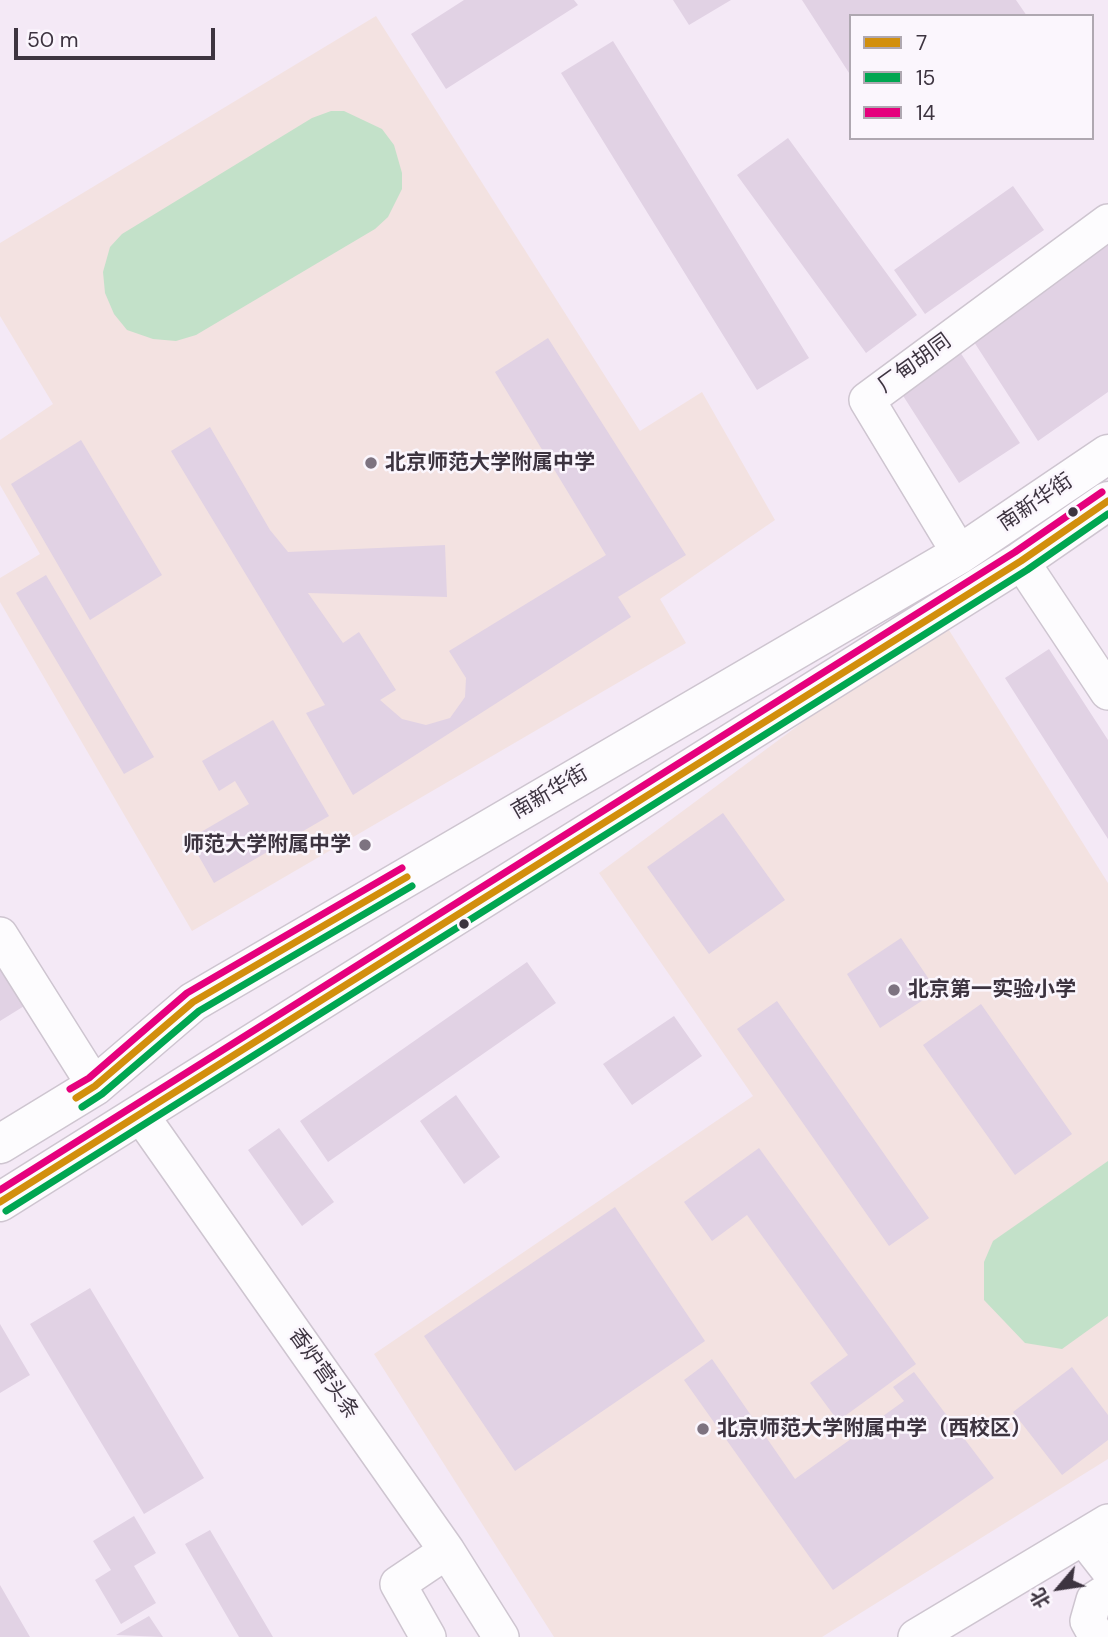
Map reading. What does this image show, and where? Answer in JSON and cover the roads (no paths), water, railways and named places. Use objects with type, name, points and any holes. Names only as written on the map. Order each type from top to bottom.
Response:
[{"type":"main road","name":"南新华街","points":[[0,1144],[95,1086],[193,1002],[960,554],[1108,454]]},
{"type":"main road","name":"南新华街","points":[[0,1202],[1021,561],[1108,501]]},
{"type":"street","name":"厂甸胡同","points":[[960,554],[867,400],[1108,222]]},
{"type":"street","points":[[1021,561],[1108,692]]},
{"type":"street","points":[[0,935],[95,1086]]},
{"type":"street","name":"香炉营头条","points":[[140,1114],[447,1551],[501,1637]]},
{"type":"street","points":[[916,1637],[1096,1529],[1108,1569]]},
{"type":"street","points":[[428,1637],[398,1584],[447,1551]]},
{"type":"street","points":[[1097,1637],[1088,1621],[1094,1600],[1108,1591]]},
{"type":"place","name":"北京师范大学附属中学","points":[[371,463]]},
{"type":"place","name":"师范大学附属中学","points":[[365,845]]},
{"type":"place","name":"北京第一实验小学","points":[[894,990]]},
{"type":"place","name":"北京师范大学附属中学（西校区）","points":[[703,1429]]}]
